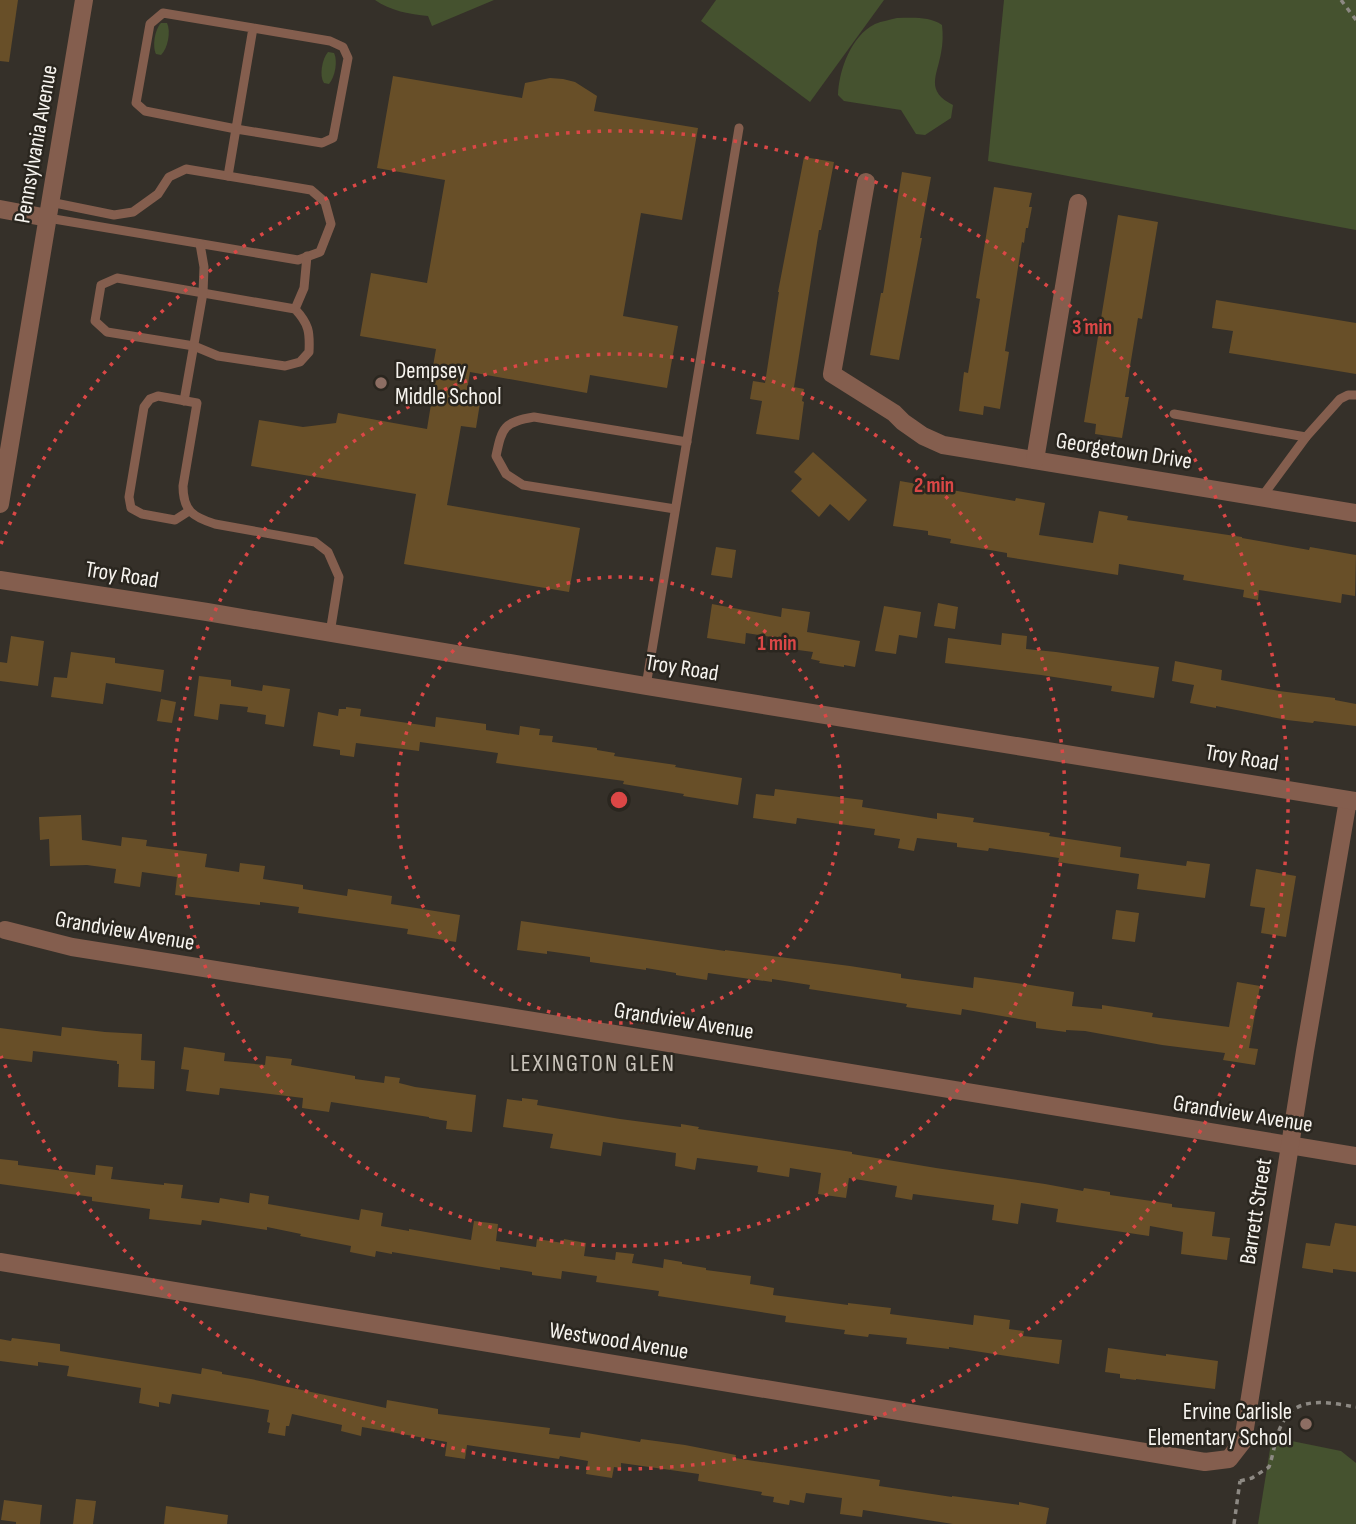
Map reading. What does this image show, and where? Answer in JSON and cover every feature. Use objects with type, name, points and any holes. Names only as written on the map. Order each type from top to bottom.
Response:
[{"type":"street","name":"Pennsylvania Avenue","points":[[0,504],[84,0]]},
{"type":"street","name":"Georgetown Drive","points":[[866,182],[832,374],[894,413],[923,436],[943,445],[1356,513]]},
{"type":"street","points":[[1035,460],[1078,203]]},
{"type":"street","points":[[0,209],[49,210]]},
{"type":"street","name":"Troy Road","points":[[0,580],[1352,800]]},
{"type":"street","name":"Barrett Street","points":[[1229,1459],[1243,1441],[1305,1051],[1352,800]]},
{"type":"street","name":"Grandview Avenue","points":[[2,927],[72,947],[1356,1156]]},
{"type":"street","name":"Westwood Avenue","points":[[0,1262],[1205,1462],[1229,1459]]},
{"type":"lane","points":[[163,13],[253,28],[330,41],[343,47],[348,58],[333,138],[322,143],[236,129],[145,111],[136,103],[150,24],[163,13]]},
{"type":"lane","points":[[228,176],[253,28]]},
{"type":"lane","points":[[646,686],[739,128]]},
{"type":"lane","points":[[186,170],[311,190],[326,202],[331,224],[320,252],[298,260],[200,244],[49,210],[114,215],[133,212],[158,194],[169,177],[186,170]]},
{"type":"lane","points":[[184,401],[203,293],[204,267],[200,244]]},
{"type":"lane","points":[[295,309],[304,288],[307,256]]},
{"type":"lane","points":[[117,278],[295,309],[305,320],[310,335],[309,352],[300,362],[285,366],[218,356],[194,346],[107,332],[95,321],[100,285],[117,278]]},
{"type":"lane","points":[[1261,498],[1306,436],[1340,399],[1356,394]]},
{"type":"lane","points":[[189,511],[175,520],[142,514],[131,508],[129,497],[144,407],[150,399],[158,396],[197,403],[183,486],[183,499],[189,511],[215,524],[315,542],[328,552],[339,577],[330,633]]},
{"type":"lane","points":[[1174,414],[1306,436]]},
{"type":"lane","points":[[675,509],[523,485],[506,474],[496,456],[501,433],[513,421],[534,417],[687,442]]},
{"type":"path","points":[[1341,0],[1356,20]]},
{"type":"path","points":[[1234,1524],[1240,1481],[1252,1478],[1269,1467],[1282,1423],[1294,1410],[1308,1402],[1356,1407]]},
{"type":"green space","points":[[375,0],[494,0],[432,26],[428,16],[407,13]]},
{"type":"green space","points":[[716,0],[884,0],[810,102],[701,21]]},
{"type":"green space","points":[[1004,0],[1356,0],[1356,230],[988,161]]},
{"type":"green space","points":[[897,18],[926,19],[942,25],[942,46],[935,82],[939,94],[953,105],[951,118],[925,135],[916,134],[901,110],[844,101],[838,95],[844,65],[859,37],[875,24]]},
{"type":"green space","points":[[161,23],[167,23],[169,30],[167,44],[161,55],[156,54],[154,42]]},
{"type":"green space","points":[[328,52],[334,53],[336,60],[329,84],[322,80],[321,72]]},
{"type":"green space","points":[[1272,1437],[1341,1451],[1356,1463],[1356,1524],[1258,1524]]},
{"type":"building","points":[[0,0],[18,0],[9,62],[0,61]]},
{"type":"building","points":[[393,76],[522,98],[525,83],[550,78],[563,79],[575,82],[597,96],[594,111],[698,128],[682,220],[641,213],[623,316],[678,326],[667,388],[590,375],[587,393],[470,372],[465,401],[480,403],[476,428],[461,426],[447,505],[580,528],[569,592],[404,564],[416,494],[251,466],[259,420],[303,427],[336,423],[338,413],[427,429],[437,367],[433,366],[436,349],[360,336],[371,273],[427,283],[445,180],[377,168]]},
{"type":"building","points":[[804,157],[834,162],[819,230],[794,387],[804,389],[799,440],[756,434],[762,401],[750,399],[753,381],[765,383],[778,292]]},
{"type":"building","points":[[902,172],[931,177],[899,360],[870,355],[883,293]]},
{"type":"building","points":[[994,187],[1032,193],[1029,207],[1032,207],[1024,243],[1022,242],[1005,351],[1009,352],[1000,409],[984,406],[983,415],[959,411],[964,372],[968,373],[980,299],[976,298]]},
{"type":"building","points":[[1118,215],[1158,222],[1142,319],[1138,318],[1125,397],[1129,397],[1122,438],[1095,434],[1096,424],[1084,422]]},
{"type":"building","points":[[1216,300],[1356,323],[1356,374],[1229,353],[1233,331],[1212,328]]},
{"type":"building","points":[[813,452],[867,500],[849,521],[830,504],[819,517],[791,491],[802,479],[794,472]]},
{"type":"building","points":[[900,481],[1015,501],[1016,498],[1045,503],[1039,535],[1093,543],[1099,511],[1128,516],[1127,520],[1309,550],[1310,547],[1356,555],[1355,596],[1342,594],[1341,603],[1259,590],[1258,600],[1243,597],[1244,590],[1183,580],[1184,575],[1119,564],[1118,575],[1007,557],[1007,553],[950,543],[951,539],[928,535],[928,531],[893,526]]},
{"type":"building","points":[[716,547],[736,550],[732,578],[711,575]]},
{"type":"building","points":[[938,603],[958,607],[955,629],[934,626]]},
{"type":"building","points":[[712,604],[781,617],[782,608],[810,612],[807,632],[860,641],[855,667],[819,663],[820,661],[811,659],[813,652],[776,647],[778,638],[746,633],[745,644],[707,638]]},
{"type":"building","points":[[884,606],[921,612],[917,638],[899,635],[896,654],[875,651]]},
{"type":"building","points":[[1002,633],[1027,636],[1026,649],[1159,667],[1154,698],[1111,691],[1112,686],[945,663],[948,638],[1001,645]]},
{"type":"building","points":[[11,636],[44,641],[38,686],[0,681],[0,662],[7,663]]},
{"type":"building","points":[[71,652],[115,658],[115,663],[164,670],[161,692],[106,683],[103,704],[51,697],[54,677],[67,678]]},
{"type":"building","points":[[1175,661],[1222,670],[1221,680],[1335,698],[1356,704],[1356,726],[1287,720],[1190,703],[1194,685],[1172,681]]},
{"type":"building","points":[[199,676],[231,680],[231,686],[262,691],[263,685],[290,689],[284,727],[265,724],[266,715],[247,712],[248,707],[220,704],[218,720],[194,716]]},
{"type":"building","points":[[161,699],[176,702],[172,723],[157,721]]},
{"type":"building","points":[[339,709],[361,709],[360,716],[435,727],[436,717],[486,724],[486,730],[519,735],[520,726],[540,729],[539,735],[553,736],[552,742],[597,748],[615,753],[614,756],[742,778],[738,805],[623,784],[624,781],[496,763],[498,753],[420,742],[419,751],[356,743],[354,757],[340,755],[340,750],[313,746],[318,712],[338,716]]},
{"type":"building","points":[[775,789],[863,800],[862,807],[937,819],[937,813],[974,818],[973,822],[1121,847],[1120,857],[1186,866],[1187,861],[1210,864],[1205,898],[1137,889],[1139,874],[1058,862],[1059,858],[989,848],[988,851],[957,847],[957,843],[917,838],[914,851],[898,848],[900,839],[874,835],[875,829],[797,818],[796,824],[753,818],[756,794],[774,796]]},
{"type":"building","points":[[81,815],[82,840],[121,846],[122,837],[147,840],[146,846],[207,854],[205,867],[239,872],[240,863],[265,866],[263,879],[347,896],[348,889],[392,896],[391,904],[460,915],[456,942],[407,934],[408,929],[298,913],[299,907],[175,895],[177,877],[142,872],[140,887],[114,883],[116,869],[87,865],[50,866],[49,839],[40,840],[39,817]]},
{"type":"building","points":[[1256,869],[1296,876],[1286,937],[1261,933],[1265,908],[1250,906]]},
{"type":"building","points":[[1116,910],[1139,913],[1135,942],[1112,939]]},
{"type":"building","points":[[521,921],[850,966],[901,974],[901,978],[973,988],[974,977],[1030,985],[1074,992],[1072,1006],[1102,1009],[1102,1005],[1153,1013],[1152,1017],[1229,1027],[1237,982],[1260,986],[1249,1048],[1258,1049],[1255,1065],[1223,1060],[1225,1053],[1085,1031],[1066,1032],[1036,1028],[1036,1022],[962,1009],[961,1015],[906,1007],[907,1004],[809,989],[810,985],[772,979],[772,982],[708,973],[707,980],[646,968],[590,962],[590,957],[517,950]]},
{"type":"building","points":[[62,1027],[142,1034],[141,1060],[155,1061],[154,1089],[118,1087],[117,1061],[33,1051],[32,1062],[0,1058],[0,1028],[61,1036]]},
{"type":"building","points":[[184,1047],[225,1053],[224,1061],[265,1065],[266,1056],[292,1059],[291,1065],[355,1076],[355,1079],[384,1083],[385,1076],[400,1078],[399,1083],[415,1087],[476,1095],[472,1132],[446,1129],[447,1121],[429,1117],[331,1102],[329,1112],[302,1108],[303,1098],[220,1088],[219,1095],[186,1091],[189,1070],[181,1069]]},
{"type":"building","points":[[522,1098],[538,1100],[537,1105],[620,1119],[681,1127],[681,1124],[936,1168],[1083,1191],[1084,1188],[1110,1192],[1110,1195],[1172,1204],[1172,1207],[1215,1212],[1212,1236],[1230,1238],[1227,1260],[1181,1254],[1183,1232],[1150,1226],[1149,1236],[1056,1222],[1058,1209],[1021,1203],[1018,1224],[992,1220],[994,1205],[913,1194],[912,1200],[895,1197],[897,1186],[849,1178],[846,1198],[818,1194],[821,1173],[790,1168],[789,1177],[757,1172],[758,1166],[697,1158],[695,1170],[675,1166],[676,1153],[603,1142],[601,1156],[550,1148],[553,1134],[503,1127],[507,1099],[522,1101]]},
{"type":"building","points":[[0,1159],[18,1161],[18,1165],[95,1175],[96,1165],[113,1167],[111,1179],[183,1185],[181,1198],[219,1203],[220,1198],[249,1203],[250,1193],[269,1196],[268,1204],[359,1220],[361,1209],[383,1213],[381,1226],[471,1240],[474,1221],[498,1224],[496,1241],[536,1247],[537,1239],[563,1243],[564,1239],[586,1243],[584,1256],[615,1260],[616,1252],[634,1254],[632,1263],[663,1268],[664,1259],[706,1270],[751,1276],[750,1284],[774,1288],[773,1295],[891,1308],[890,1314],[973,1325],[974,1315],[1010,1320],[1009,1329],[1024,1331],[1023,1336],[1062,1340],[1059,1364],[949,1347],[906,1344],[907,1338],[844,1334],[845,1330],[785,1322],[786,1316],[658,1296],[659,1291],[596,1282],[597,1276],[562,1271],[561,1279],[532,1275],[532,1272],[500,1267],[500,1270],[392,1252],[376,1251],[375,1257],[350,1252],[351,1246],[267,1227],[267,1230],[202,1220],[201,1225],[149,1219],[150,1209],[92,1201],[92,1197],[0,1184]]},
{"type":"building","points":[[1335,1223],[1356,1226],[1356,1272],[1333,1269],[1333,1273],[1302,1268],[1306,1243],[1330,1246]]},
{"type":"building","points":[[12,1338],[60,1344],[60,1351],[201,1374],[202,1368],[386,1408],[387,1400],[438,1409],[438,1414],[550,1428],[549,1434],[580,1438],[581,1432],[640,1442],[641,1439],[685,1445],[736,1455],[735,1458],[880,1480],[879,1486],[1019,1505],[1019,1502],[1049,1508],[1046,1524],[953,1524],[863,1510],[862,1517],[840,1514],[842,1498],[806,1493],[804,1503],[790,1500],[789,1505],[773,1502],[774,1497],[761,1495],[762,1492],[698,1481],[699,1474],[621,1463],[621,1468],[614,1467],[612,1478],[586,1474],[588,1461],[467,1445],[465,1459],[445,1456],[447,1442],[362,1427],[361,1436],[341,1431],[342,1425],[292,1414],[285,1436],[268,1433],[269,1410],[172,1394],[170,1404],[159,1402],[159,1407],[139,1403],[141,1388],[67,1376],[69,1366],[38,1362],[38,1366],[0,1361],[0,1339],[11,1341]]},
{"type":"building","points":[[1108,1348],[1218,1361],[1215,1389],[1120,1378],[1120,1374],[1105,1372]]},
{"type":"building","points":[[76,1499],[96,1501],[93,1524],[73,1524]]},
{"type":"building","points":[[4,1500],[42,1505],[40,1524],[16,1524],[1,1520]]},
{"type":"building","points":[[166,1506],[228,1515],[227,1524],[164,1524]]},
{"type":"place","name":"Dempsey Middle School","points":[[381,383]]},
{"type":"place","name":"Ervine Carlisle Elementary School","points":[[1306,1424]]},
{"type":"district","name":"LEXINGTON GLEN","points":[[593,1063]]}]
